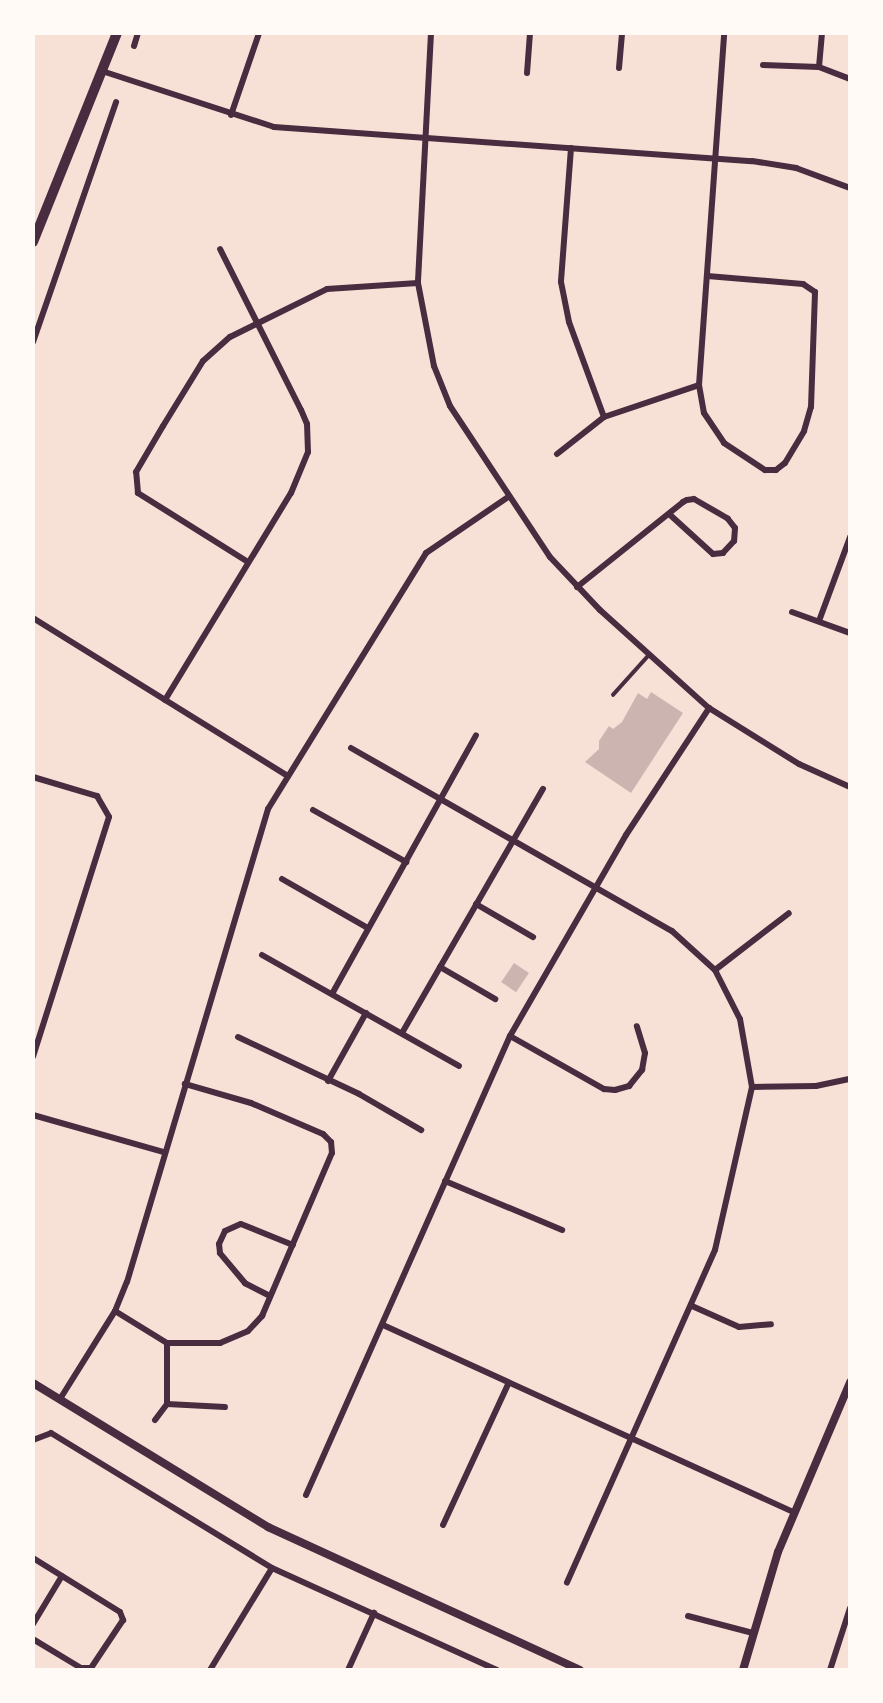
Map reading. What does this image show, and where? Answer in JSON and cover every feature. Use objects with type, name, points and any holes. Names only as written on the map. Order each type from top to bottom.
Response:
[{"type":"main road","points":[[33,242],[105,72],[117,33]]},
{"type":"street","points":[[134,46],[138,33]]},
{"type":"street","points":[[231,115],[259,33]]},
{"type":"street","points":[[431,33],[418,284],[434,366],[450,406],[508,497],[577,587],[709,708],[799,764],[850,787]]},
{"type":"street","points":[[527,73],[530,33]]},
{"type":"street","points":[[619,68],[622,33]]},
{"type":"street","points":[[707,276],[803,284],[815,292],[811,407],[804,431],[785,463],[776,470],[765,470],[724,443],[704,413],[699,385],[724,33]]},
{"type":"street","points":[[819,67],[821,33]]},
{"type":"street","points":[[763,65],[819,67],[850,79]]},
{"type":"street","points":[[105,72],[274,127],[779,164],[850,188]]},
{"type":"street","points":[[33,342],[116,102]]},
{"type":"street","points":[[571,148],[561,282],[569,322],[604,417]]},
{"type":"street","points":[[164,700],[301,475],[309,438],[301,410],[220,249]]},
{"type":"street","points":[[248,562],[142,497],[134,479],[203,361],[219,344],[327,289],[418,284]]},
{"type":"street","points":[[557,454],[604,417],[699,385]]},
{"type":"street","points":[[60,1399],[115,1311],[259,829],[288,776],[426,553],[508,497]]},
{"type":"street","points":[[577,587],[669,514],[694,499],[728,519],[735,528],[734,541],[723,553],[713,554],[669,514]]},
{"type":"street","points":[[819,621],[850,537]]},
{"type":"street","points":[[792,612],[850,633]]},
{"type":"street","points":[[33,618],[288,776]]},
{"type":"street","points":[[306,1495],[510,1037],[595,887],[709,708]]},
{"type":"street","points":[[331,994],[443,799],[476,735]]},
{"type":"street","points":[[351,748],[514,838],[672,932],[715,970],[740,1019],[752,1087],[732,1191],[715,1250],[567,1583]]},
{"type":"street","points":[[33,777],[97,796],[108,809],[33,1056]]},
{"type":"street","points":[[402,1033],[543,789]]},
{"type":"street","points":[[313,810],[406,862]]},
{"type":"street","points":[[282,879],[368,928]]},
{"type":"street","points":[[476,904],[533,937]]},
{"type":"street","points":[[715,970],[789,913]]},
{"type":"street","points":[[262,955],[459,1066]]},
{"type":"street","points":[[440,967],[495,999]]},
{"type":"street","points":[[328,1081],[366,1013]]},
{"type":"street","points":[[510,1037],[604,1089],[615,1090],[629,1086],[642,1070],[645,1053],[637,1026]]},
{"type":"street","points":[[238,1037],[421,1130]]},
{"type":"street","points":[[752,1087],[816,1086],[850,1079]]},
{"type":"street","points":[[115,1311],[167,1343],[234,1339],[256,1324],[332,1153],[329,1139],[251,1103],[185,1084]]},
{"type":"street","points":[[33,1115],[164,1152]]},
{"type":"street","points":[[445,1181],[562,1230]]},
{"type":"street","points":[[270,1296],[245,1283],[220,1253],[219,1244],[225,1231],[241,1224],[292,1245]]},
{"type":"street","points":[[692,1306],[739,1327],[771,1324]]},
{"type":"street","points":[[383,1325],[794,1513]]},
{"type":"street","points":[[155,1420],[167,1404],[167,1343]]},
{"type":"street","points":[[443,1525],[509,1382]]},
{"type":"street","points":[[743,1670],[794,1513],[850,1382]]},
{"type":"street","points":[[33,1383],[268,1527],[580,1670]]},
{"type":"street","points":[[167,1404],[225,1407]]},
{"type":"street","points":[[33,1440],[51,1433],[272,1568],[497,1670]]},
{"type":"street","points":[[33,1558],[120,1612],[123,1620],[91,1668],[81,1668],[33,1639]]},
{"type":"street","points":[[210,1670],[272,1568]]},
{"type":"street","points":[[33,1624],[62,1576]]},
{"type":"street","points":[[830,1670],[849,1610]]},
{"type":"street","points":[[348,1670],[374,1613]]},
{"type":"street","points":[[688,1616],[753,1633]]},
{"type":"lane","points":[[613,695],[649,655]]},
{"type":"building","points":[[651,692],[683,713],[631,793],[585,762],[599,749],[599,741],[609,726],[613,729],[622,722],[638,693],[647,699]]},
{"type":"building","points":[[514,963],[529,973],[516,992],[501,982]]}]
